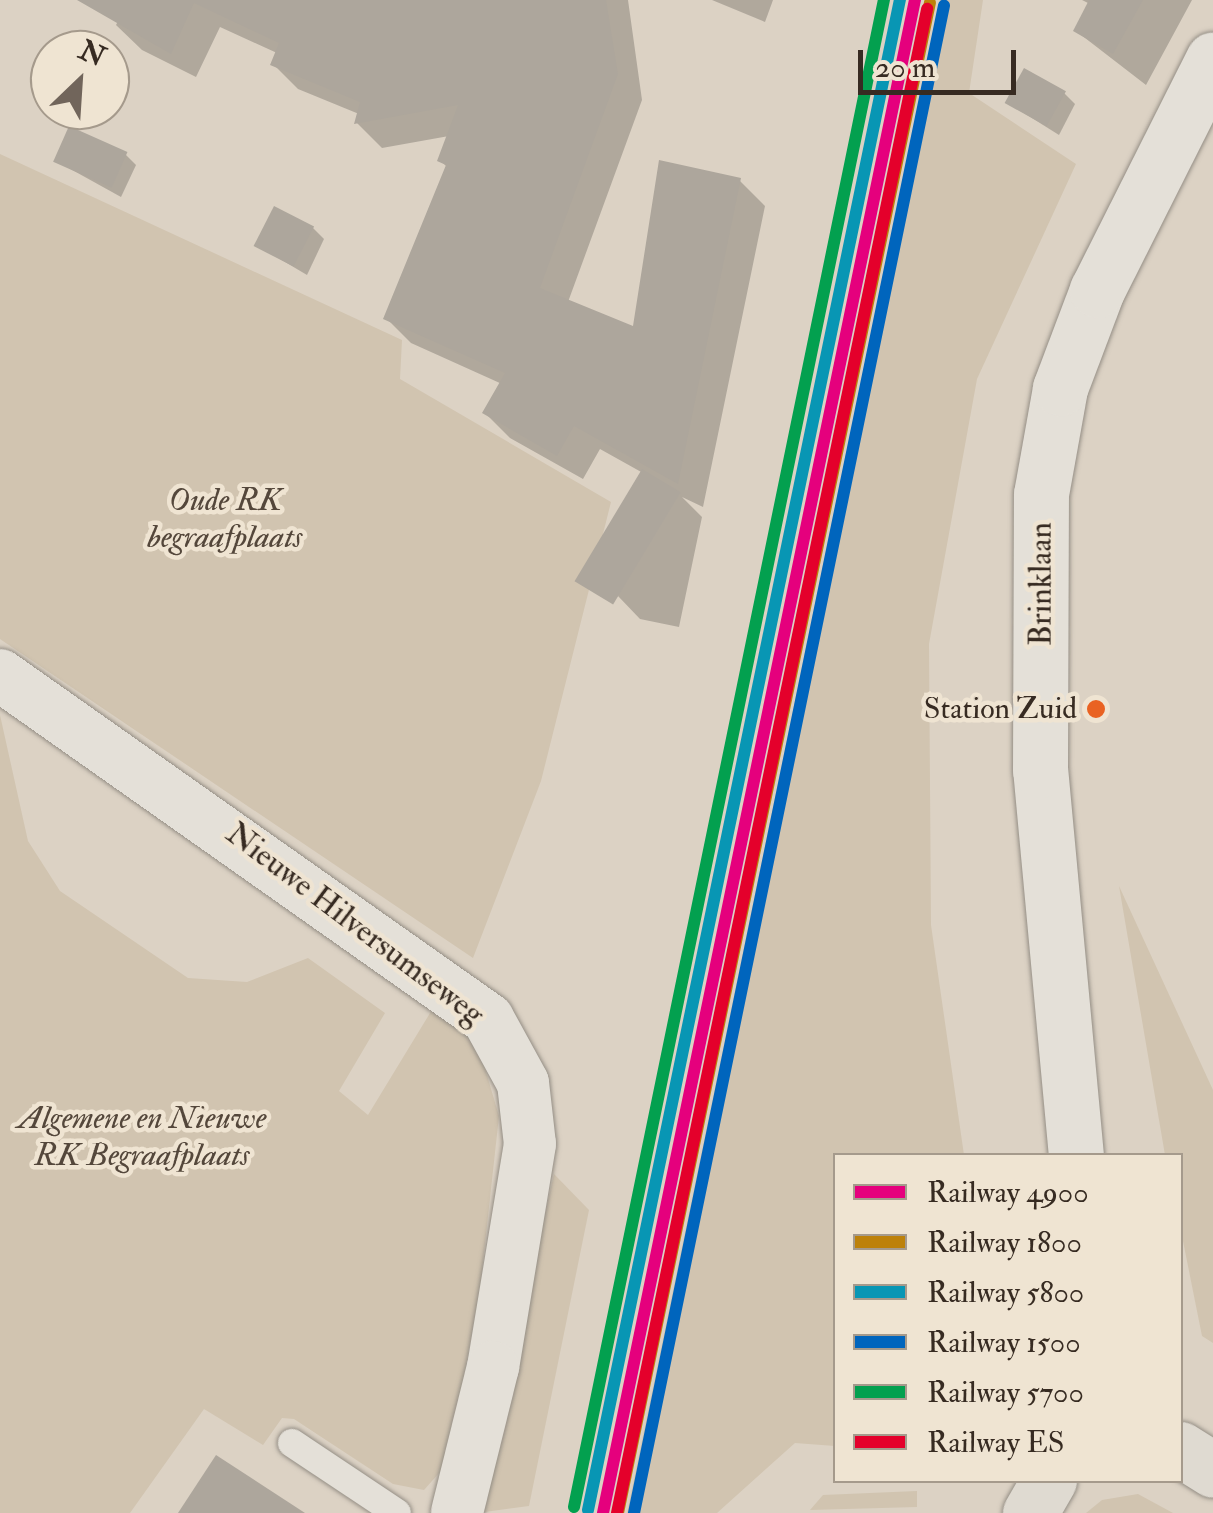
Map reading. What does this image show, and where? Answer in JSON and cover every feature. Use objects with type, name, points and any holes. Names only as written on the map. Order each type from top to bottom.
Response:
[{"type":"main road","name":"Brinklaan","points":[[1077,1151],[1040,770],[1040,494],[1060,388],[1097,290],[1213,60]]},
{"type":"main road","points":[[1183,1451],[1213,1470]]},
{"type":"main road","points":[[1030,1513],[1047,1483]]},
{"type":"street","name":"Nieuwe Hilversumseweg","points":[[0,675],[488,1019],[523,1083],[530,1144],[493,1367],[457,1513]]},
{"type":"lane","points":[[292,1443],[397,1513]]},
{"type":"green space","points":[[940,0],[983,0],[969,93],[1076,164],[977,379],[929,644],[931,925],[964,1153],[833,1153],[833,1446],[795,1443],[717,1513],[627,1513]]},
{"type":"green space","name":"Oude RK begraafplaats","points":[[0,154],[402,340],[400,379],[611,502],[541,781],[473,958],[0,639]]},
{"type":"green space","name":"Algemene en Nieuwe RK Begraafplaats","points":[[0,715],[28,841],[60,891],[188,978],[247,982],[308,958],[385,1013],[339,1091],[368,1115],[441,995],[476,1038],[499,1116],[480,1289],[448,1463],[424,1490],[393,1484],[294,1419],[282,1418],[263,1445],[204,1409],[130,1513],[0,1513]]},
{"type":"green space","points":[[1119,886],[1213,1090],[1213,1343],[1202,1336],[1183,1241],[1183,1153],[1165,1153]]},
{"type":"green space","points":[[554,1174],[589,1210],[529,1506],[477,1513]]},
{"type":"green space","points":[[917,1491],[917,1507],[810,1510],[823,1495]]},
{"type":"green space","points":[[1138,1494],[1173,1513],[1086,1513],[1102,1500]]},
{"type":"building","points":[[77,0],[606,0],[618,74],[540,288],[633,326],[659,160],[741,178],[678,484],[574,426],[557,456],[482,413],[505,373],[383,319],[446,165],[437,161],[458,105],[354,124],[360,102],[270,65],[279,43],[194,3],[171,54]]},
{"type":"building","points":[[1089,0],[1143,0],[1113,54],[1073,31]]},
{"type":"building","points":[[1024,68],[1066,91],[1047,126],[1005,103]]},
{"type":"building","points":[[67,130],[78,130],[127,152],[112,188],[53,162]]},
{"type":"building","points":[[274,206],[314,226],[294,267],[254,246]]},
{"type":"building","points":[[642,469],[681,492],[613,604],[575,581]]},
{"type":"building","points":[[216,1455],[305,1513],[178,1513]]},
{"type":"rail line","name":"5700","points":[[574,1507],[884,0]]},
{"type":"rail line","name":"5800","points":[[588,1510],[900,0]]},
{"type":"rail line","name":"4900","points":[[603,1513],[915,0]]},
{"type":"rail line","name":"1800","points":[[618,1513],[930,3]]},
{"type":"rail line","name":"1500","points":[[634,1513],[944,6]]},
{"type":"rail line","name":"ES","points":[[617,1513],[927,9]]},
{"type":"place","name":"Station Zuid","points":[[1096,709]]}]
